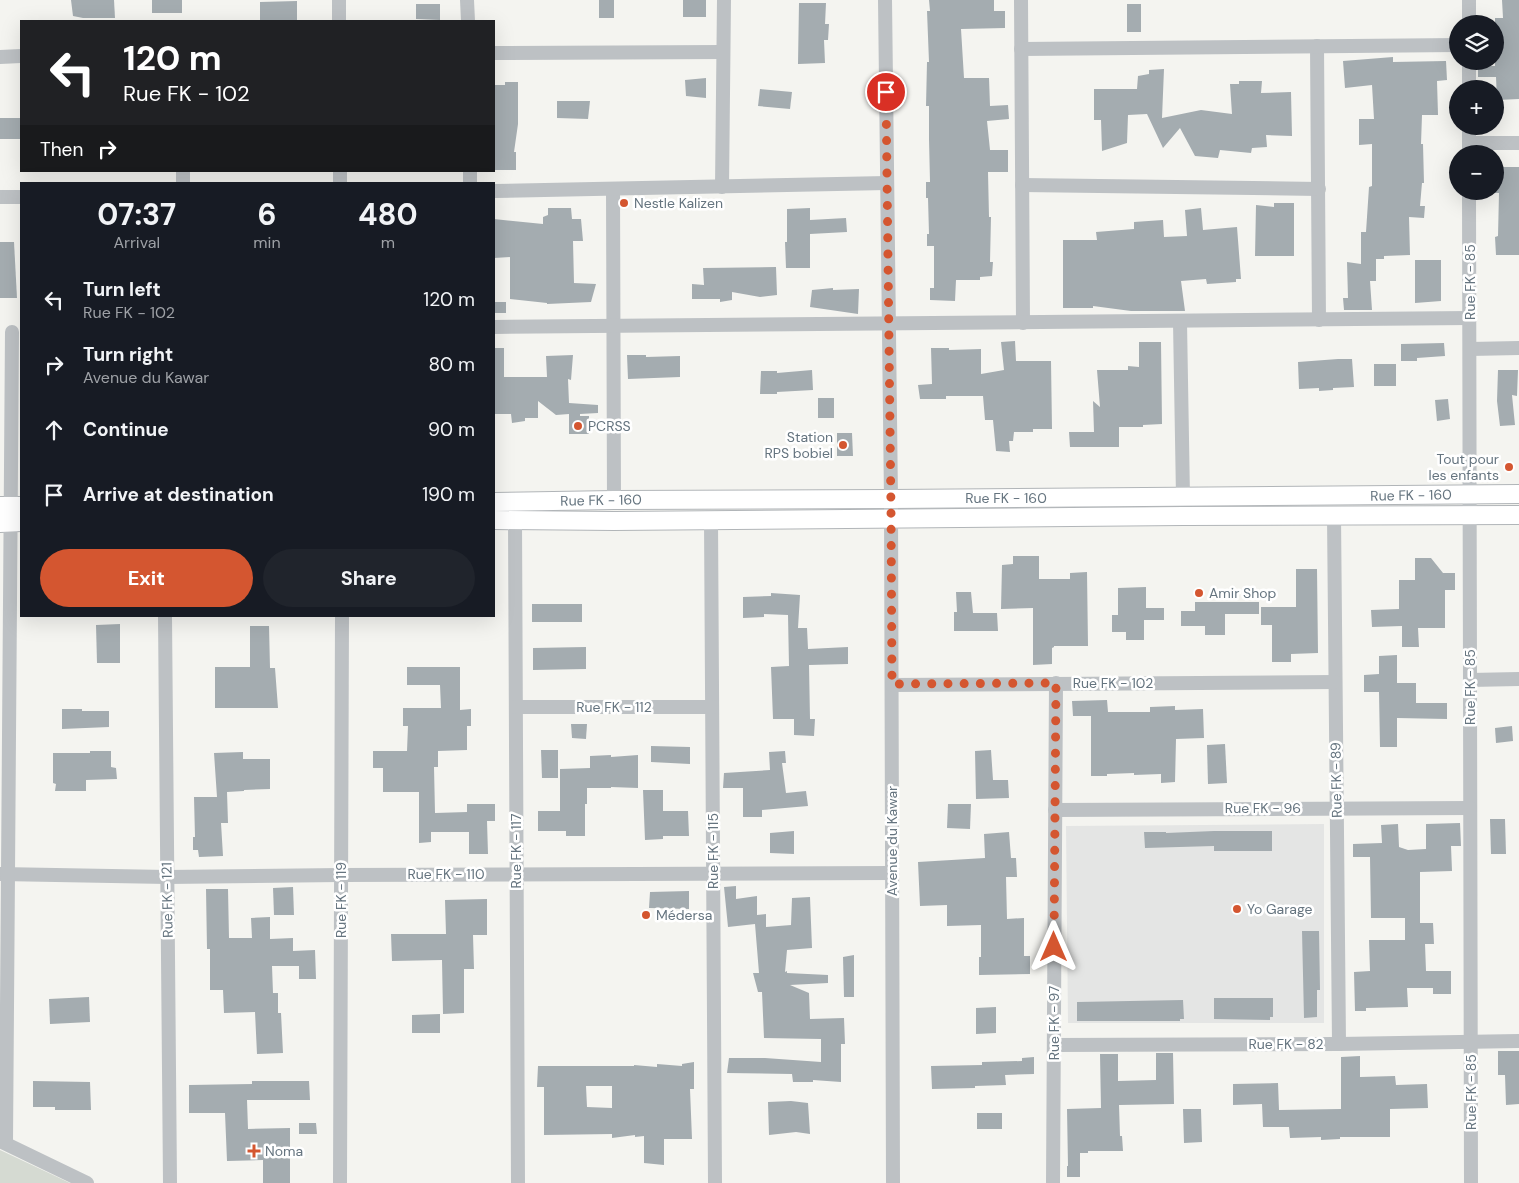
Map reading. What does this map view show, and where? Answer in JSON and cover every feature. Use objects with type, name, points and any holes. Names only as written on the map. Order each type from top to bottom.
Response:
[{"type":"main road","name":"Rue FK - 160","points":[[495,502],[1519,494]]},
{"type":"main road","name":"Rue FK - 160","points":[[495,520],[1519,515]]},
{"type":"street","points":[[339,0],[339,20]]},
{"type":"street","points":[[468,0],[468,20]]},
{"type":"street","points":[[722,187],[724,0]]},
{"type":"street","name":"Avenue du Kawar","points":[[885,0],[891,499],[893,1183]]},
{"type":"street","points":[[1021,0],[1023,323]]},
{"type":"street","points":[[1469,0],[1469,15]]},
{"type":"street","points":[[1021,49],[1449,45]]},
{"type":"street","points":[[1317,46],[1319,320]]},
{"type":"street","points":[[495,53],[723,52]]},
{"type":"street","points":[[0,57],[20,56]]},
{"type":"street","points":[[1502,145],[1519,143]]},
{"type":"street","points":[[495,191],[887,183]]},
{"type":"street","points":[[1022,185],[1319,189]]},
{"type":"street","points":[[613,189],[614,500]]},
{"type":"street","points":[[0,197],[20,197]]},
{"type":"street","name":"Rue FK - 85","points":[[1469,200],[1471,1183]]},
{"type":"street","points":[[495,327],[1470,318]]},
{"type":"street","points":[[1180,322],[1183,497]]},
{"type":"street","points":[[11,331],[4,874],[3,1142],[87,1183]]},
{"type":"street","points":[[1470,348],[1519,348]]},
{"type":"street","name":"Rue FK - 89","points":[[1334,516],[1339,1044]]},
{"type":"street","name":"Rue FK - 117","points":[[514,520],[518,1183]]},
{"type":"street","name":"Rue FK - 115","points":[[711,520],[715,1183]]},
{"type":"street","name":"Rue FK - 121","points":[[165,617],[170,1183]]},
{"type":"street","name":"Rue FK - 119","points":[[340,1183],[342,617]]},
{"type":"street","points":[[1470,680],[1519,679]]},
{"type":"street","name":"Rue FK - 102","points":[[892,684],[1335,682]]},
{"type":"street","name":"Rue FK - 97","points":[[1053,1183],[1056,683]]},
{"type":"street","name":"Rue FK - 112","points":[[516,707],[712,707]]},
{"type":"street","name":"Rue FK - 96","points":[[1055,810],[1470,808]]},
{"type":"street","name":"Rue FK - 110","points":[[4,874],[167,877],[341,874],[892,873]]},
{"type":"street","name":"Rue FK - 82","points":[[1054,1045],[1519,1041]]},
{"type":"shaded area","points":[[1324,824],[1324,1023],[1068,1023],[1066,826]]},
{"type":"shaded area","points":[[0,1150],[70,1183],[0,1183]]},
{"type":"building","points":[[71,0],[114,0],[115,18],[83,18],[73,16]]},
{"type":"building","points":[[152,0],[182,0],[182,13],[152,13]]},
{"type":"building","points":[[599,0],[614,0],[614,18],[599,18]]},
{"type":"building","points":[[683,0],[706,0],[706,17],[683,17]]},
{"type":"building","points":[[929,0],[994,0],[994,11],[1005,11],[1005,28],[961,29],[964,78],[989,78],[990,106],[1008,105],[1009,119],[987,121],[990,150],[1008,150],[1008,172],[988,172],[989,217],[991,217],[990,262],[993,262],[992,276],[980,277],[980,280],[956,280],[955,301],[930,300],[930,288],[934,288],[934,246],[927,246],[927,234],[929,234],[928,198],[926,198],[926,182],[930,182],[929,106],[926,106],[927,62],[929,62],[927,11],[930,11]]},
{"type":"building","points":[[1502,0],[1519,0],[1519,99],[1504,100],[1504,80],[1496,80],[1496,77],[1478,77],[1478,70],[1504,70]]},
{"type":"building","points":[[297,1],[297,20],[260,20],[260,2]]},
{"type":"building","points":[[799,3],[826,3],[825,24],[829,24],[828,40],[824,40],[825,63],[798,64]]},
{"type":"building","points":[[416,4],[440,4],[440,20],[416,19]]},
{"type":"building","points":[[1127,4],[1141,4],[1141,32],[1127,32]]},
{"type":"building","points":[[1393,57],[1393,62],[1446,61],[1447,80],[1437,81],[1438,115],[1422,115],[1421,144],[1423,144],[1424,183],[1422,183],[1420,206],[1425,206],[1424,218],[1409,217],[1410,255],[1384,256],[1384,259],[1376,259],[1376,281],[1370,281],[1372,310],[1344,310],[1343,298],[1348,298],[1347,262],[1361,264],[1361,232],[1366,232],[1369,187],[1372,186],[1372,144],[1359,145],[1359,119],[1374,119],[1372,85],[1345,88],[1343,61]]},
{"type":"building","points":[[1164,69],[1162,118],[1201,110],[1232,114],[1230,84],[1239,84],[1239,81],[1262,81],[1261,93],[1291,92],[1292,136],[1266,135],[1267,147],[1252,148],[1251,153],[1220,150],[1218,158],[1195,156],[1180,128],[1163,148],[1147,114],[1128,115],[1127,143],[1102,151],[1101,120],[1094,120],[1094,89],[1137,89],[1138,76],[1149,74],[1149,70]]},
{"type":"building","points":[[706,78],[706,98],[686,96],[685,80]]},
{"type":"building","points":[[505,82],[518,82],[518,124],[514,152],[516,152],[516,170],[495,170],[495,85],[505,85]]},
{"type":"building","points":[[760,89],[792,92],[790,109],[758,106]]},
{"type":"building","points":[[557,101],[590,101],[588,119],[557,118]]},
{"type":"building","points":[[0,118],[20,118],[20,139],[0,139]]},
{"type":"building","points":[[1504,167],[1519,167],[1519,255],[1496,255],[1495,237],[1498,236],[1499,200],[1504,200]]},
{"type":"building","points":[[1274,203],[1294,203],[1294,256],[1255,256],[1256,205],[1274,207]]},
{"type":"building","points":[[548,208],[571,208],[572,219],[581,219],[583,241],[573,241],[574,283],[596,284],[591,302],[547,304],[510,299],[510,257],[495,258],[495,219],[543,224],[543,217],[548,215]]},
{"type":"building","points":[[810,208],[810,220],[846,218],[847,232],[810,234],[810,268],[786,268],[787,209]]},
{"type":"building","points":[[1201,208],[1203,230],[1237,227],[1241,279],[1236,279],[1236,282],[1207,284],[1206,279],[1181,281],[1185,311],[1131,311],[1093,306],[1093,308],[1063,308],[1063,240],[1097,240],[1096,232],[1134,229],[1134,222],[1163,220],[1164,237],[1187,236],[1185,210]]},
{"type":"building","points":[[0,242],[14,242],[17,298],[0,298]]},
{"type":"building","points":[[1415,260],[1441,260],[1441,301],[1415,303]]},
{"type":"building","points":[[776,267],[777,295],[760,297],[732,292],[732,300],[720,302],[720,299],[692,299],[692,284],[704,285],[703,268]]},
{"type":"building","points":[[833,288],[833,290],[859,289],[858,314],[810,307],[812,290]]},
{"type":"building","points":[[495,302],[506,302],[506,313],[495,313]]},
{"type":"building","points":[[1015,341],[1016,361],[1051,361],[1052,429],[1014,432],[1013,441],[1009,441],[1010,452],[996,451],[993,420],[985,420],[983,396],[946,396],[946,399],[920,399],[918,385],[932,384],[931,348],[949,348],[949,350],[981,349],[981,374],[1004,370],[1001,342]]},
{"type":"building","points":[[1139,342],[1161,342],[1162,424],[1143,425],[1143,427],[1119,427],[1119,447],[1070,447],[1069,432],[1094,432],[1093,401],[1100,407],[1097,370],[1128,370],[1128,366],[1139,367]]},
{"type":"building","points":[[1444,343],[1445,356],[1417,358],[1417,361],[1401,361],[1401,344]]},
{"type":"building","points":[[495,348],[504,348],[504,377],[547,377],[546,356],[573,355],[571,380],[568,379],[569,403],[598,405],[598,413],[580,414],[580,416],[589,416],[589,434],[569,434],[569,414],[556,415],[538,401],[538,418],[525,418],[525,421],[512,423],[511,414],[495,414]]},
{"type":"building","points":[[627,355],[646,355],[646,357],[680,356],[680,377],[628,379]]},
{"type":"building","points":[[1352,359],[1354,387],[1319,391],[1319,388],[1299,389],[1298,362]]},
{"type":"building","points":[[1374,364],[1396,364],[1396,386],[1374,386]]},
{"type":"building","points":[[812,370],[813,390],[760,394],[761,371],[777,371],[777,373]]},
{"type":"building","points":[[1498,370],[1518,370],[1517,396],[1512,395],[1515,425],[1500,426],[1497,401]]},
{"type":"building","points":[[818,398],[834,398],[834,418],[818,418]]},
{"type":"building","points":[[1448,399],[1450,419],[1437,421],[1435,400]]},
{"type":"building","points":[[837,433],[852,433],[853,456],[837,456]]},
{"type":"building","points":[[1013,556],[1039,556],[1039,579],[1070,579],[1070,573],[1087,572],[1088,646],[1054,646],[1052,648],[1052,664],[1033,665],[1033,608],[1001,609],[1002,565],[1013,564]]},
{"type":"building","points":[[1415,558],[1431,558],[1443,573],[1455,573],[1455,590],[1445,590],[1445,628],[1418,628],[1419,647],[1402,647],[1402,626],[1372,627],[1371,610],[1399,609],[1399,580],[1415,580]]},
{"type":"building","points":[[1296,569],[1317,569],[1318,653],[1291,654],[1291,662],[1272,662],[1272,625],[1261,625],[1261,607],[1296,607]]},
{"type":"building","points":[[1146,587],[1146,608],[1164,608],[1164,620],[1144,620],[1144,640],[1126,640],[1126,632],[1112,632],[1112,615],[1118,615],[1118,588]]},
{"type":"building","points":[[956,592],[971,592],[973,613],[997,613],[998,631],[954,631],[954,612],[957,612]]},
{"type":"building","points":[[771,593],[800,595],[798,628],[807,628],[808,649],[848,647],[848,664],[809,665],[810,719],[815,719],[814,736],[794,735],[794,719],[773,719],[771,667],[789,666],[788,615],[764,614],[764,617],[743,618],[743,597],[771,596]]},
{"type":"building","points":[[1195,602],[1259,602],[1259,614],[1225,614],[1225,635],[1205,635],[1205,626],[1181,626],[1181,611],[1195,611]]},
{"type":"building","points":[[532,604],[582,604],[582,622],[532,622]]},
{"type":"building","points":[[120,624],[120,663],[97,663],[96,625]]},
{"type":"building","points":[[250,626],[269,626],[270,668],[275,668],[278,708],[215,708],[215,667],[250,667]]},
{"type":"building","points":[[586,647],[586,669],[533,670],[533,648]]},
{"type":"building","points":[[1397,655],[1397,683],[1416,683],[1416,703],[1447,703],[1447,719],[1397,718],[1397,747],[1380,747],[1379,692],[1364,692],[1364,675],[1379,674],[1379,656]]},
{"type":"building","points":[[407,667],[460,667],[460,710],[471,709],[471,726],[467,726],[467,750],[438,751],[438,767],[434,767],[435,813],[467,812],[467,804],[495,804],[495,821],[487,821],[488,854],[469,854],[469,832],[431,832],[431,842],[419,843],[419,792],[383,792],[383,768],[373,768],[373,751],[407,751],[408,726],[403,726],[403,708],[441,708],[440,685],[407,685]]},
{"type":"building","points":[[1107,700],[1108,712],[1150,712],[1150,707],[1175,706],[1175,710],[1203,709],[1204,738],[1176,739],[1175,782],[1161,783],[1161,774],[1134,775],[1134,773],[1091,776],[1091,716],[1073,716],[1072,701]]},
{"type":"building","points":[[62,709],[109,711],[109,727],[62,729]]},
{"type":"building","points":[[571,724],[587,724],[586,739],[572,738]]},
{"type":"building","points":[[1512,726],[1513,741],[1496,743],[1495,728]]},
{"type":"building","points":[[1225,744],[1227,783],[1208,784],[1207,745]]},
{"type":"building","points":[[651,746],[690,747],[690,764],[651,762]]},
{"type":"building","points":[[541,750],[558,750],[558,778],[542,778]]},
{"type":"building","points":[[991,750],[993,780],[1008,780],[1009,798],[976,799],[975,751]]},
{"type":"building","points":[[90,751],[111,751],[111,767],[116,768],[117,779],[86,780],[86,791],[55,791],[56,784],[53,783],[53,753],[90,753]]},
{"type":"building","points":[[785,751],[786,763],[782,763],[786,793],[806,791],[808,806],[762,810],[762,817],[743,817],[743,788],[723,788],[724,773],[770,770],[769,752]]},
{"type":"building","points":[[243,752],[243,759],[270,759],[270,789],[227,792],[228,823],[221,823],[223,856],[199,857],[198,850],[193,850],[193,837],[195,837],[194,797],[217,797],[214,753]]},
{"type":"building","points":[[611,755],[611,757],[638,755],[638,788],[587,788],[585,836],[566,836],[566,831],[538,831],[538,811],[560,811],[560,769],[590,768],[590,756]]},
{"type":"building","points":[[643,790],[663,790],[663,811],[688,811],[689,836],[663,836],[663,839],[645,840]]},
{"type":"building","points":[[948,804],[971,804],[970,829],[947,828]]},
{"type":"building","points":[[1490,819],[1505,819],[1506,854],[1491,854]]},
{"type":"building","points":[[1460,823],[1461,846],[1451,846],[1452,871],[1420,872],[1420,923],[1433,923],[1434,944],[1425,944],[1426,971],[1451,971],[1451,994],[1433,994],[1433,988],[1407,988],[1408,1007],[1366,1008],[1366,1011],[1355,1011],[1354,972],[1370,971],[1369,940],[1405,940],[1405,918],[1371,918],[1370,857],[1353,857],[1353,844],[1382,843],[1381,825],[1398,824],[1399,847],[1408,850],[1426,849],[1426,824]]},
{"type":"building","points":[[794,831],[794,854],[770,853],[770,833]]},
{"type":"building","points":[[1272,831],[1272,851],[1214,851],[1214,846],[1145,848],[1144,832]]},
{"type":"building","points":[[1009,832],[1011,858],[1016,858],[1017,877],[1006,877],[1007,919],[1024,918],[1024,956],[1030,956],[1030,974],[979,975],[981,925],[947,926],[947,905],[920,906],[918,862],[985,858],[984,834]]},
{"type":"building","points":[[736,886],[736,899],[757,896],[757,915],[766,914],[766,927],[791,925],[792,898],[810,897],[812,948],[787,950],[785,972],[828,975],[828,983],[790,985],[809,993],[810,1019],[844,1018],[845,1044],[841,1044],[841,1082],[813,1080],[813,1082],[793,1082],[792,1074],[727,1073],[729,1058],[765,1058],[821,1062],[821,1039],[764,1038],[762,992],[758,992],[753,973],[759,973],[755,924],[728,927],[724,887]]},
{"type":"building","points":[[293,887],[294,915],[274,915],[273,888]]},
{"type":"building","points":[[206,889],[228,889],[229,938],[252,938],[251,918],[270,917],[270,939],[293,938],[293,951],[315,950],[316,979],[299,979],[299,966],[272,966],[273,993],[278,993],[278,1013],[281,1013],[283,1053],[257,1054],[255,1012],[224,1013],[223,990],[210,990],[210,949],[207,949]]},
{"type":"building","points":[[689,891],[689,909],[649,908],[650,892]]},
{"type":"building","points":[[487,899],[487,935],[473,935],[474,969],[464,969],[464,1013],[443,1014],[442,960],[392,961],[391,934],[446,934],[445,900]]},
{"type":"building","points":[[1302,931],[1319,931],[1320,990],[1317,990],[1317,1017],[1304,1018]]},
{"type":"building","points":[[854,955],[854,997],[844,997],[843,957]]},
{"type":"building","points":[[89,997],[90,1022],[50,1024],[49,999]]},
{"type":"building","points":[[1214,998],[1273,998],[1273,1017],[1270,1017],[1270,1020],[1214,1019]]},
{"type":"building","points":[[1183,1000],[1184,1019],[1180,1019],[1180,1021],[1077,1021],[1077,1002]]},
{"type":"building","points":[[996,1007],[996,1033],[976,1034],[976,1008]]},
{"type":"building","points":[[440,1014],[440,1033],[412,1033],[412,1015]]},
{"type":"building","points":[[1498,1051],[1519,1051],[1519,1104],[1506,1105],[1505,1075],[1498,1075]]},
{"type":"building","points":[[1156,1053],[1173,1053],[1174,1104],[1119,1105],[1120,1136],[1122,1136],[1123,1151],[1088,1151],[1088,1153],[1080,1153],[1080,1177],[1067,1177],[1067,1109],[1101,1108],[1100,1054],[1118,1054],[1118,1081],[1156,1080]]},
{"type":"building","points":[[1360,1056],[1360,1077],[1395,1076],[1396,1085],[1427,1084],[1428,1108],[1390,1109],[1390,1137],[1340,1137],[1340,1139],[1321,1140],[1321,1137],[1290,1138],[1289,1127],[1263,1127],[1262,1104],[1233,1105],[1233,1084],[1278,1083],[1279,1110],[1341,1109],[1341,1057]]},
{"type":"building","points":[[1034,1057],[1034,1074],[1005,1075],[1006,1085],[932,1089],[931,1066],[982,1065],[982,1062],[1022,1061],[1022,1058]]},
{"type":"building","points":[[694,1062],[694,1089],[690,1089],[692,1139],[664,1139],[664,1165],[644,1163],[644,1136],[635,1137],[635,1135],[612,1138],[612,1134],[544,1135],[544,1087],[537,1087],[538,1066],[634,1065],[657,1067],[657,1064],[682,1066],[682,1064]],"holes":[[[586,1086],[612,1086],[612,1108],[587,1107]]]},
{"type":"building","points":[[33,1081],[90,1082],[91,1110],[55,1110],[55,1107],[33,1107]]},
{"type":"building","points":[[252,1081],[309,1081],[310,1100],[247,1100],[248,1129],[290,1128],[290,1183],[263,1183],[263,1160],[227,1161],[225,1113],[189,1113],[189,1085],[252,1084]]},
{"type":"building","points":[[791,1101],[808,1103],[810,1134],[796,1132],[769,1135],[768,1102]]},
{"type":"building","points":[[1183,1109],[1201,1109],[1202,1142],[1184,1143]]},
{"type":"building","points":[[977,1113],[1002,1113],[1002,1129],[977,1129]]},
{"type":"building","points":[[299,1123],[316,1123],[317,1134],[299,1134]]},
{"type":"place","name":"Nestle Kalizen","points":[[624,203]]},
{"type":"place","name":"PCRSS","points":[[578,426]]},
{"type":"place","name":"Station RPS bobiel","points":[[843,445]]},
{"type":"place","name":"Tout pour les enfants","points":[[1509,467]]},
{"type":"place","name":"Amir Shop","points":[[1199,593]]},
{"type":"place","name":"Yo Garage","points":[[1237,909]]},
{"type":"place","name":"Médersa","points":[[646,915]]},
{"type":"place","name":"Noma","points":[[254,1151]]},
{"type":"route","points":[[886,92],[892,684],[1056,683],[1054,947]]}]
